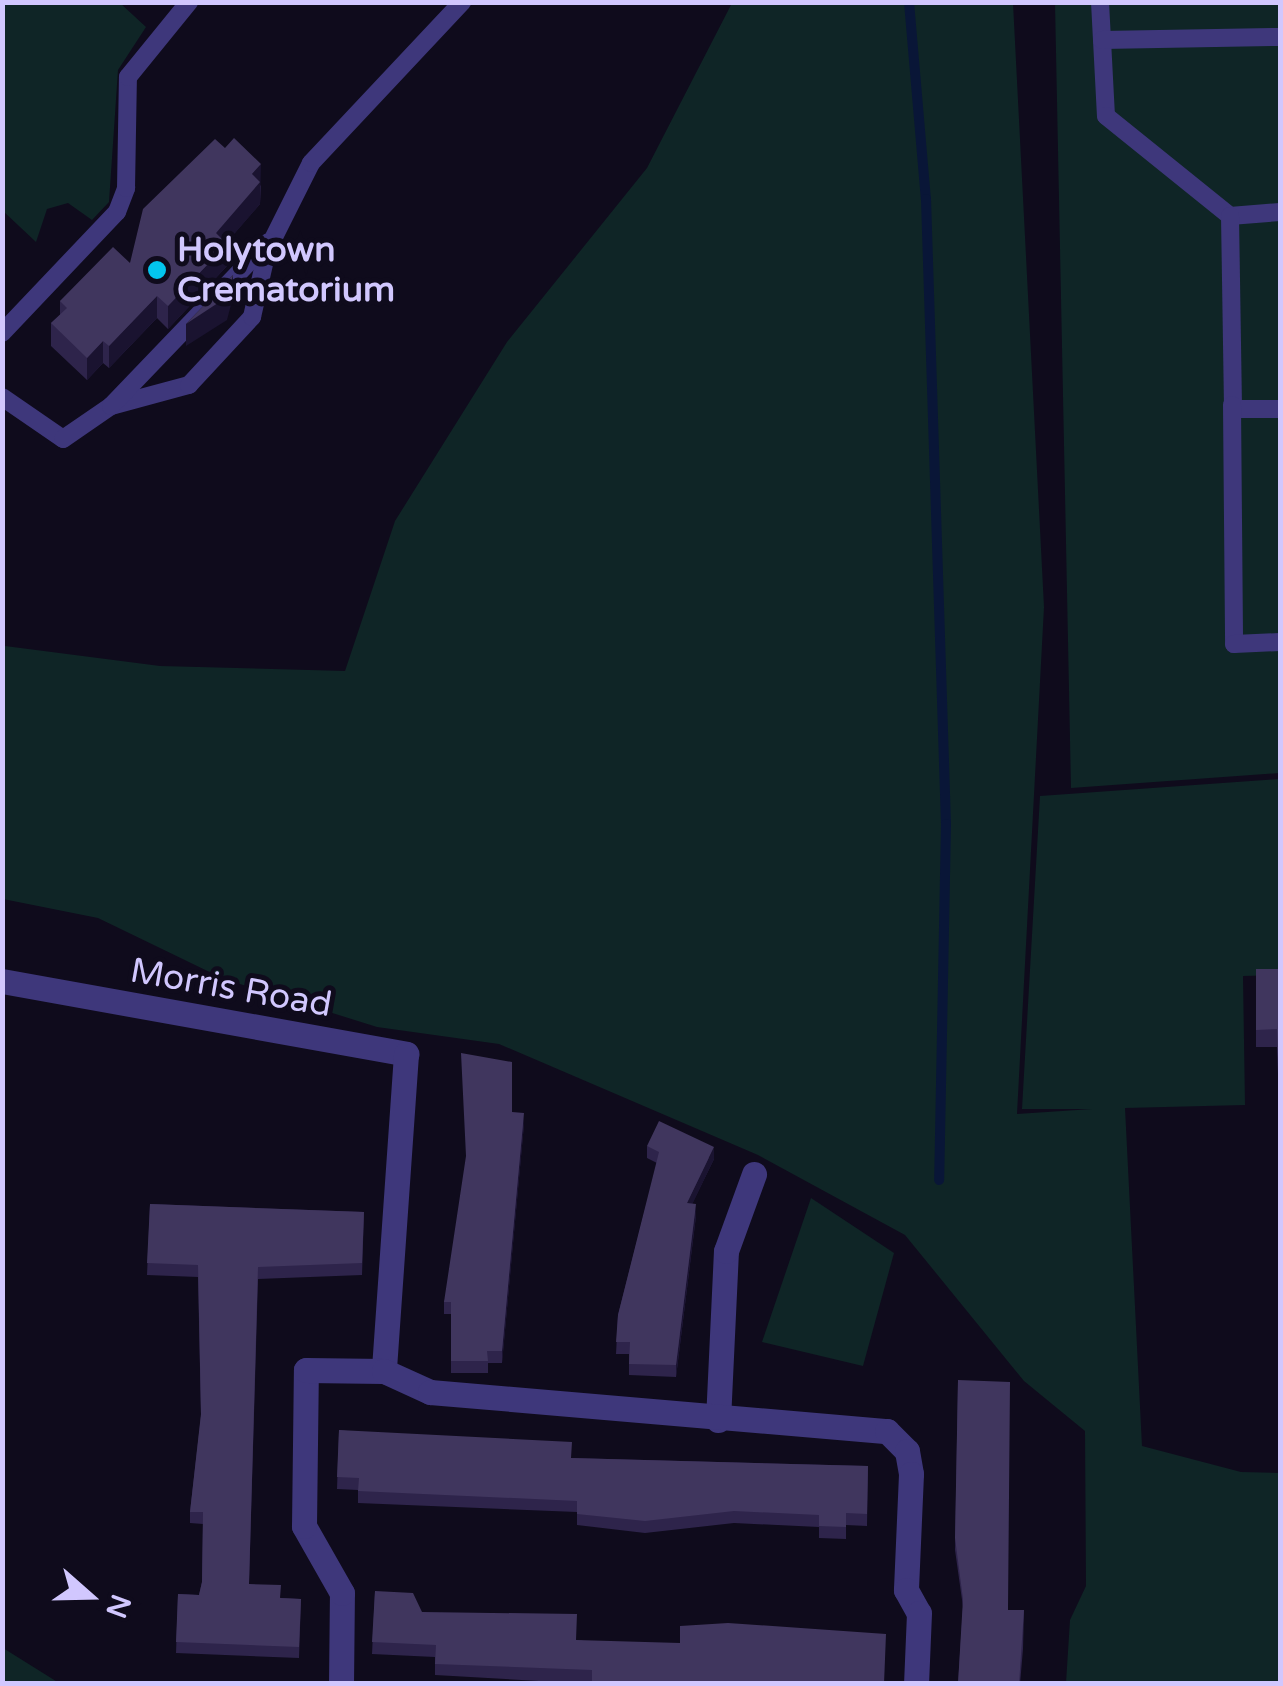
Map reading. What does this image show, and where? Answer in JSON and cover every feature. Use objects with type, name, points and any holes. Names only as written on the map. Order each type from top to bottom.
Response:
[{"type":"street","name":"Morris Road","points":[[2,981],[406,1054],[384,1372]]},
{"type":"street","points":[[718,1420],[726,1251],[754,1174]]},
{"type":"street","points":[[341,1684],[342,1593],[304,1526],[306,1370],[384,1372],[430,1392],[659,1406],[718,1420],[862,1424],[888,1431],[907,1452],[916,1684]]},
{"type":"lane","points":[[2,334],[117,212],[126,188],[128,77],[189,2]]},
{"type":"lane","points":[[2,397],[63,438],[111,406],[272,238],[311,164],[462,2]]},
{"type":"lane","points":[[1100,2],[1106,116],[1230,216],[1280,212]]},
{"type":"lane","points":[[1102,40],[1280,38]]},
{"type":"lane","points":[[1230,216],[1234,644],[1280,642]]},
{"type":"lane","points":[[111,406],[190,385],[252,317],[272,238]]},
{"type":"lane","points":[[1232,405],[1280,409]]},
{"type":"green space","points":[[2,3],[120,3],[146,27],[118,70],[109,202],[92,220],[68,203],[47,209],[36,242],[3,211]]},
{"type":"green space","points":[[732,3],[1013,3],[1044,607],[1017,1114],[1092,1109],[1022,1109],[1040,796],[1280,779],[1280,975],[1243,976],[1245,1105],[1125,1108],[1142,1446],[1241,1472],[1280,1473],[1280,1683],[1066,1683],[1070,1620],[1086,1586],[1085,1431],[1024,1381],[905,1235],[758,1155],[499,1044],[377,1027],[224,979],[98,918],[3,899],[5,646],[160,666],[345,671],[395,521],[507,342],[647,168]]},
{"type":"green space","points":[[1055,3],[1280,3],[1280,773],[1071,788]]},
{"type":"green space","points":[[811,1198],[894,1253],[863,1366],[762,1342]]},
{"type":"green space","points":[[3,1648],[59,1683],[3,1683]]},
{"type":"building","name":"Holytown Crematorium","points":[[234,138],[261,164],[252,174],[260,182],[216,233],[227,244],[168,306],[157,296],[109,346],[103,341],[87,358],[51,323],[67,308],[60,301],[113,247],[130,263],[143,209],[215,139],[225,148]]},
{"type":"building","points":[[233,275],[227,297],[186,324]]},
{"type":"building","points":[[1256,969],[1280,969],[1280,1058],[1277,1029],[1256,1030]]},
{"type":"building","points":[[461,1053],[512,1062],[512,1112],[524,1113],[502,1351],[487,1351],[488,1361],[451,1361],[451,1302],[444,1302],[466,1156]]},
{"type":"building","points":[[659,1121],[714,1147],[687,1203],[696,1204],[676,1365],[629,1364],[630,1342],[616,1342],[618,1315],[659,1152],[647,1146]]},
{"type":"building","points":[[150,1204],[364,1212],[362,1263],[258,1267],[249,1584],[281,1585],[280,1598],[301,1599],[299,1647],[176,1642],[178,1594],[199,1595],[202,1582],[203,1512],[190,1512],[201,1414],[198,1265],[147,1263]]},
{"type":"building","points":[[958,1380],[1010,1382],[1008,1610],[1024,1610],[1019,1684],[958,1684],[963,1599],[955,1538]]},
{"type":"building","points":[[339,1430],[572,1442],[571,1458],[868,1466],[867,1514],[846,1513],[846,1527],[819,1526],[819,1515],[734,1511],[645,1521],[577,1514],[577,1501],[358,1491],[359,1478],[337,1477]]},
{"type":"building","points":[[375,1591],[413,1593],[422,1612],[577,1614],[576,1640],[680,1643],[680,1626],[728,1623],[886,1634],[884,1684],[592,1684],[592,1670],[435,1664],[436,1645],[372,1642]]},
{"type":"waterway","points":[[909,2],[926,199],[946,824],[939,1180]]},
{"type":"place","name":"Holytown Crematorium","points":[[157,270]]}]
